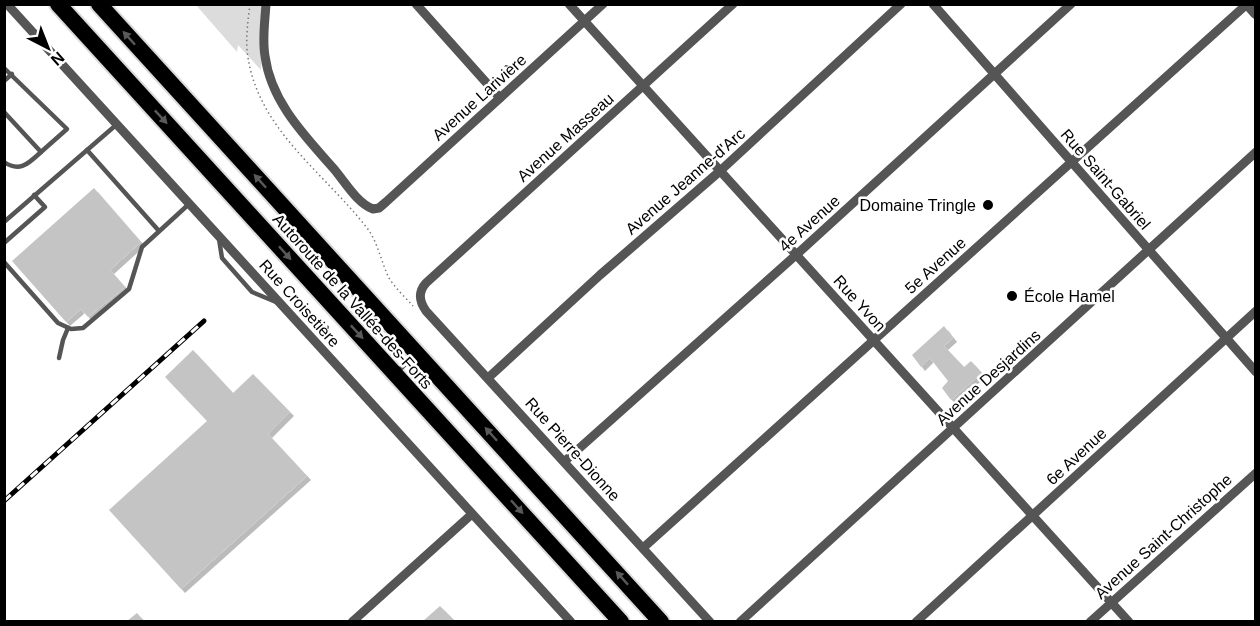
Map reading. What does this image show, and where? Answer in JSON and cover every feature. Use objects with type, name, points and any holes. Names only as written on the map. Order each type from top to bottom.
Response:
[{"type":"highway","name":"Autoroute de la Vallée-des-Forts","points":[[58,4],[621,621]]},
{"type":"highway","name":"Autoroute de la Vallée-des-Forts","points":[[99,4],[661,621]]},
{"type":"street","name":"Rue Croisetière","points":[[7,4],[571,621]]},
{"type":"street","name":"Avenue Larivière","points":[[266,4],[265,56],[279,100],[362,202],[373,209],[386,202],[603,4]]},
{"type":"street","points":[[416,4],[500,98]]},
{"type":"street","name":"Rue Yvon","points":[[569,4],[1032,517],[1129,621]]},
{"type":"street","name":"Avenue Masseau","points":[[416,295],[426,283],[733,4]]},
{"type":"street","name":"Avenue Jeanne-d'Arc","points":[[488,378],[600,275],[720,171],[901,4]]},
{"type":"street","name":"Rue Saint-Gabriel","points":[[933,4],[1256,372]]},
{"type":"street","name":"4e Avenue","points":[[565,461],[796,255],[1071,4]]},
{"type":"street","points":[[1247,4],[1255,12]]},
{"type":"street","name":"5e Avenue","points":[[643,548],[1247,4]]},
{"type":"street","name":"Avenue Desjardins","points":[[740,621],[1256,152]]},
{"type":"street","name":"Rue Pierre-Dionne","points":[[416,295],[423,306],[710,621]]},
{"type":"street","name":"6e Avenue","points":[[916,621],[1256,311]]},
{"type":"street","name":"Avenue Saint-Christophe","points":[[1090,621],[1256,473]]},
{"type":"street","points":[[352,621],[472,514]]},
{"type":"lane","points":[[4,68],[67,129],[20,168],[9,166],[4,162]]},
{"type":"lane","points":[[4,81],[12,74]]},
{"type":"lane","points":[[4,112],[41,152]]},
{"type":"lane","points":[[4,222],[116,125]]},
{"type":"lane","points":[[87,150],[159,231]]},
{"type":"lane","points":[[4,243],[45,207],[34,195]]},
{"type":"lane","points":[[4,262],[51,317],[68,328],[77,329],[88,325],[129,289],[142,247],[189,204]]},
{"type":"lane","points":[[59,358],[68,328]]},
{"type":"lane","points":[[395,374],[417,354]]},
{"type":"path","points":[[368,220],[364,224],[372,235],[390,279],[403,295],[416,295]]},
{"type":"shaded area","points":[[196,5],[263,5],[261,70],[238,45],[237,52]]},
{"type":"building","points":[[94,188],[141,242],[110,270],[125,287],[88,317],[81,309],[66,322],[12,261]]},
{"type":"building","points":[[944,326],[953,338],[944,346],[964,367],[971,361],[982,373],[951,400],[942,388],[948,381],[930,358],[921,367],[912,355]]},
{"type":"building","points":[[193,350],[233,393],[253,374],[290,412],[268,434],[307,476],[181,589],[109,510],[207,421],[165,377]]},
{"type":"building","points":[[440,606],[455,621],[423,621]]},
{"type":"building","points":[[137,613],[144,621],[127,621]]},
{"type":"railway","points":[[4,501],[204,321]]},
{"type":"place","name":"Domaine Tringle","points":[[988,205]]},
{"type":"place","name":"École Hamel","points":[[1012,296]]}]
